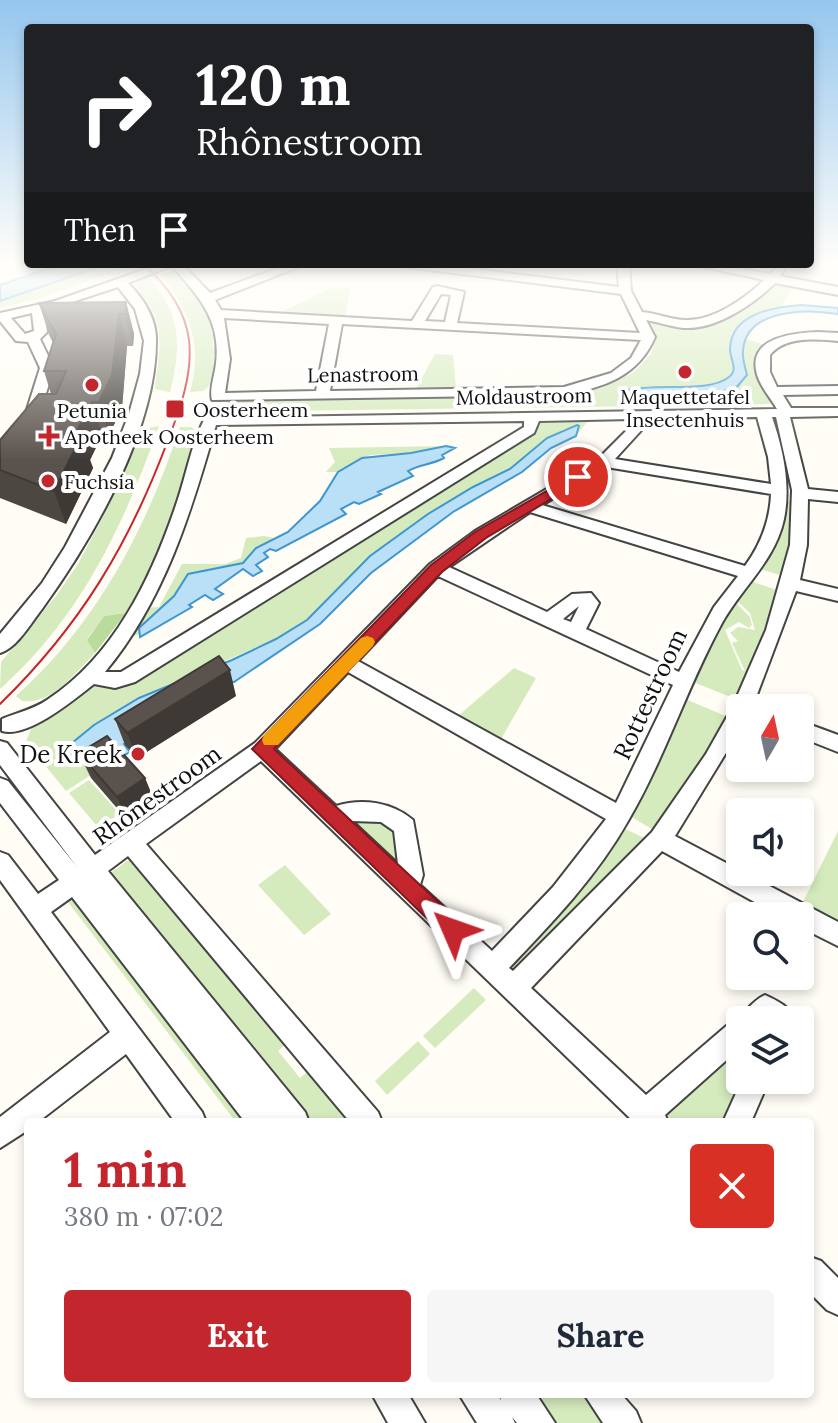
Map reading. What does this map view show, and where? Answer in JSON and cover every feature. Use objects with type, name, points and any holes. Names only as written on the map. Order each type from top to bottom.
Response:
[{"type":"street","points":[[10,326],[21,338],[33,338],[41,332],[40,326]]},
{"type":"street","points":[[0,646],[70,553],[103,493],[138,405],[148,365],[140,326]]},
{"type":"street","name":"Lenastroom","points":[[221,326],[225,366],[217,397],[564,391],[601,382],[629,368],[643,353],[649,337]]},
{"type":"street","points":[[322,394],[335,326]]},
{"type":"street","points":[[440,326],[649,337],[644,326]]},
{"type":"street","points":[[748,694],[767,651],[789,583],[797,540],[800,493],[777,413],[775,391],[762,366],[772,346],[801,337],[838,337]]},
{"type":"street","points":[[0,464],[30,422],[47,368],[33,338]]},
{"type":"street","points":[[775,391],[838,390]]},
{"type":"street","name":"Moldaustroom","points":[[89,676],[115,646],[159,575],[183,514],[210,421],[838,412]]},
{"type":"street","name":"Rottestroom","points":[[493,967],[555,904],[619,816],[663,733],[714,622],[749,573],[773,530],[778,490],[775,448],[777,413]]},
{"type":"street","name":"Rhônestroom","points":[[35,910],[262,749],[436,568],[481,535],[603,462],[636,431],[640,424],[638,415]]},
{"type":"street","points":[[3,726],[34,717],[89,676],[115,681],[128,677],[529,430],[532,426],[531,416]]},
{"type":"street","points":[[603,462],[778,490]]},
{"type":"street","points":[[800,493],[838,497]]},
{"type":"street","points":[[530,507],[749,573]]},
{"type":"street","points":[[436,568],[684,682]]},
{"type":"street","points":[[789,583],[838,595]]},
{"type":"street","points":[[549,620],[578,598],[585,597],[590,603],[575,632]]},
{"type":"street","points":[[347,663],[619,816]]},
{"type":"street","points":[[814,735],[838,744]]},
{"type":"street","points":[[514,987],[660,839],[726,737]]},
{"type":"street","points":[[0,749],[84,877],[259,1118]]},
{"type":"street","points":[[262,749],[650,1118],[726,1047]]},
{"type":"street","points":[[0,787],[84,877],[292,1118]]},
{"type":"street","points":[[333,816],[351,810],[390,816],[400,822],[405,827],[411,875],[411,880],[405,884]]},
{"type":"street","points":[[660,839],[838,935]]},
{"type":"street","points":[[130,842],[365,1118]]},
{"type":"street","points":[[0,862],[189,1118]]},
{"type":"street","points":[[0,1134],[127,1036]]},
{"type":"street","points":[[739,1118],[750,1094]]},
{"type":"street","points":[[814,1276],[838,1299]]},
{"type":"street","points":[[391,1398],[408,1423]]},
{"type":"street","points":[[478,1398],[498,1423]]},
{"type":"street","points":[[518,1398],[538,1423]]},
{"type":"street","points":[[603,1398],[624,1423]]},
{"type":"green space","points":[[158,326],[175,326],[176,361],[170,392],[155,389]]},
{"type":"green space","points":[[191,326],[210,326],[212,334],[218,334],[213,338],[213,349],[219,349],[219,354],[214,354],[213,367],[219,367],[213,371],[209,386],[203,391],[190,392],[195,360]]},
{"type":"green space","points":[[650,326],[741,326],[746,339],[765,345],[755,358],[774,404],[225,412],[228,400],[535,396],[581,392],[601,388],[633,373],[651,354],[656,340]]},
{"type":"green space","points":[[435,354],[453,355],[456,388],[416,389]]},
{"type":"green space","points":[[536,421],[588,421],[578,433],[578,428],[564,429],[510,469],[428,514],[370,556],[307,620],[276,639],[139,698],[75,759],[102,768],[66,791],[26,742],[32,726],[89,683],[116,686]]},
{"type":"green space","points":[[159,426],[131,498],[97,567],[55,631],[0,689],[1,662],[56,596],[78,564],[108,507],[139,430]]},
{"type":"green space","points":[[180,427],[191,427],[198,432],[159,546],[126,613],[104,616],[87,639],[95,653],[62,686],[43,698],[22,701],[16,696],[71,638],[116,572],[152,501]]},
{"type":"green space","points":[[446,446],[411,453],[370,455],[338,472],[326,472],[335,462],[329,448]]},
{"type":"green space","points":[[782,500],[795,502],[784,576],[756,568]]},
{"type":"green space","points":[[246,538],[274,538],[256,548],[243,563],[188,574],[174,596],[140,628],[139,634],[128,638],[146,608],[159,607],[182,564],[225,564],[241,558]]},
{"type":"green space","points":[[747,580],[780,591],[770,626],[741,694],[726,695],[688,680],[732,599],[750,617],[752,625],[749,628],[739,622],[725,630],[745,671],[732,643],[738,641],[730,633],[738,627],[755,630],[750,613],[733,597]]},
{"type":"green space","points":[[126,613],[95,653],[87,640],[104,616]]},
{"type":"green space","points":[[514,668],[536,678],[501,739],[459,715]]},
{"type":"green space","points":[[683,698],[726,716],[706,759],[655,831],[630,816]]},
{"type":"green space","points":[[89,780],[127,822],[146,813],[108,839],[69,793]]},
{"type":"green space","points":[[348,817],[390,822],[400,830],[402,867]]},
{"type":"green space","points":[[621,827],[649,840],[515,973],[508,964]]},
{"type":"green space","points":[[838,831],[838,925],[814,913],[814,902],[803,902],[811,886],[814,886],[814,880]]},
{"type":"green space","points":[[133,857],[289,1041],[278,1051],[300,1078],[312,1068],[351,1118],[301,1118],[106,876]]},
{"type":"green space","points":[[285,865],[331,914],[304,935],[258,885]]},
{"type":"green space","points":[[78,895],[251,1118],[233,1118],[68,902]]},
{"type":"green space","points":[[474,988],[486,1000],[435,1048],[423,1036]]},
{"type":"green space","points":[[418,1041],[430,1054],[387,1095],[375,1081]]},
{"type":"green space","points":[[726,1053],[726,1094],[739,1094],[728,1118],[669,1118],[662,1111]]},
{"type":"green space","points":[[527,1398],[588,1398],[610,1423],[548,1423]]},
{"type":"water","points":[[755,326],[747,336],[743,350],[747,375],[736,388],[715,393],[621,398],[625,391],[650,387],[694,387],[729,377],[733,371],[732,337],[738,327]]},
{"type":"water","points":[[577,425],[576,436],[551,448],[522,472],[453,512],[371,573],[320,624],[234,682],[224,681],[124,744],[130,752],[102,768],[75,759],[67,764],[63,761],[71,755],[72,743],[94,725],[139,698],[232,660],[307,620],[370,556],[428,514],[510,469],[547,438]]},
{"type":"water","points":[[446,446],[455,448],[442,455],[444,458],[408,471],[413,476],[378,492],[381,494],[341,509],[346,514],[276,551],[270,549],[264,553],[268,557],[256,565],[262,571],[253,576],[243,569],[215,589],[223,594],[213,600],[205,595],[189,605],[192,607],[140,637],[139,628],[174,596],[188,574],[243,563],[256,548],[288,532],[320,501],[338,472],[362,458]]},
{"type":"building","points":[[52,326],[118,326],[112,375],[99,402],[92,402],[75,435],[82,435],[54,491],[0,470],[0,440],[39,394],[56,394],[66,371],[44,371],[56,334]]},
{"type":"building","points":[[219,656],[230,670],[127,733],[115,719]]},
{"type":"building","points":[[107,736],[145,778],[117,797],[79,753]]},
{"type":"tram line","points":[[0,704],[29,675],[78,614],[137,515],[181,404],[190,353],[186,326]]},
{"type":"slow traffic","points":[[271,740],[367,642]]},
{"type":"place","name":"Maquettetafel Insectenhuis","points":[[685,372]]},
{"type":"place","name":"Petunia","points":[[92,385]]},
{"type":"place","name":"Oosterheem","points":[[175,409]]},
{"type":"place","name":"Apotheek Oosterheem","points":[[49,436]]},
{"type":"place","name":"Fuchsia","points":[[48,481]]},
{"type":"place","name":"De Kreek","points":[[138,754]]},
{"type":"route","points":[[453,930],[262,749],[436,568],[481,535],[578,477]]}]
